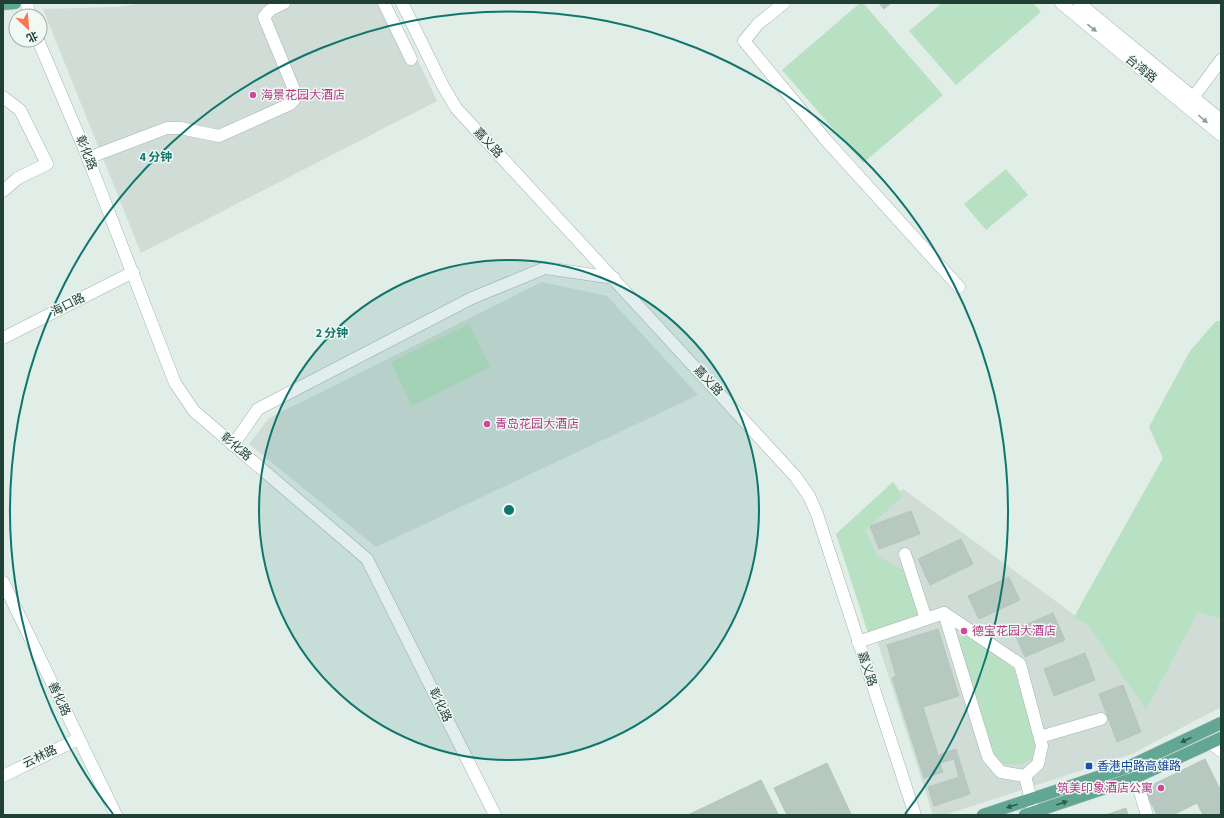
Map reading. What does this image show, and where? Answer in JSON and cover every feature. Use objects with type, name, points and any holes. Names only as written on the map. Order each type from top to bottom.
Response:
[{"type":"main road","points":[[3,4],[15,3]]},
{"type":"main road","points":[[983,815],[1133,772],[1221,723]]},
{"type":"main road","points":[[1029,813],[1216,741]]},
{"type":"street","points":[[88,158],[167,128],[180,128],[219,136],[290,104],[294,100],[295,92],[264,17],[270,10],[284,3]]},
{"type":"street","points":[[384,3],[411,59]]},
{"type":"street","name":"嘉义路","points":[[402,3],[442,86],[456,108],[614,278],[805,488],[817,514],[915,815]]},
{"type":"street","points":[[784,3],[758,24],[744,41],[825,139],[959,287]]},
{"type":"street","name":"台湾路","points":[[1061,3],[1190,101],[1221,120]]},
{"type":"street","name":"台湾路","points":[[1079,3],[1190,101],[1221,135]]},
{"type":"street","name":"彰化路","points":[[41,48],[88,158],[175,383],[194,411],[367,559],[494,815]]},
{"type":"street","points":[[1190,101],[1221,60]]},
{"type":"street","points":[[3,98],[20,110],[47,164],[18,178],[3,191]]},
{"type":"street","points":[[233,445],[258,409],[472,298],[545,268],[614,278]]},
{"type":"street","name":"海口路","points":[[3,338],[133,272]]},
{"type":"street","points":[[905,554],[926,619]]},
{"type":"street","name":"善化路","points":[[3,582],[116,815]]},
{"type":"street","points":[[858,642],[944,613]]},
{"type":"street","points":[[944,613],[1020,664],[1042,746],[1038,764],[1025,776]]},
{"type":"street","points":[[944,613],[988,757],[1001,772],[1025,776]]},
{"type":"street","points":[[1040,738],[1101,718]]},
{"type":"street","name":"云林路","points":[[3,776],[78,739]]},
{"type":"street","points":[[1216,741],[1221,752]]},
{"type":"street","points":[[1133,772],[1147,815]]},
{"type":"street","points":[[1025,776],[1031,800],[1029,813]]},
{"type":"shaded area","points":[[145,3],[391,3],[437,101],[141,253],[48,21],[48,9],[115,7]]},
{"type":"shaded area","points":[[542,282],[607,296],[698,395],[376,547],[249,444],[269,418]]},
{"type":"shaded area","points":[[903,489],[1088,625],[1146,709],[1198,612],[1221,619],[1221,707],[1132,754],[945,815],[933,815],[844,537]]},
{"type":"green space","points":[[860,3],[863,3],[943,95],[863,163],[782,70]]},
{"type":"green space","points":[[942,3],[1033,3],[1041,12],[956,85],[909,31]]},
{"type":"green space","points":[[1006,169],[1028,195],[986,230],[964,204]]},
{"type":"green space","points":[[1216,321],[1221,321],[1221,619],[1198,612],[1146,710],[1088,625],[1074,617],[1163,458],[1149,427],[1190,351]]},
{"type":"green space","points":[[469,324],[490,367],[412,406],[391,362]]},
{"type":"green space","points":[[893,482],[903,496],[865,530],[877,556],[903,570],[919,615],[868,633],[836,534]]},
{"type":"green space","points":[[974,633],[1014,670],[1038,746],[1032,758],[1024,763],[1013,765],[1000,764],[992,755],[958,639]]},
{"type":"building","points":[[879,3],[891,3],[884,9]]},
{"type":"building","points":[[911,511],[920,534],[879,549],[870,526]]},
{"type":"building","points":[[961,539],[973,564],[930,585],[918,559]]},
{"type":"building","points":[[1009,577],[1020,600],[979,619],[968,596]]},
{"type":"building","points":[[1053,613],[1065,640],[1025,657],[1013,630]]},
{"type":"building","points":[[938,629],[959,696],[923,707],[938,755],[956,749],[970,794],[934,806],[928,787],[959,777],[954,759],[940,763],[943,772],[924,778],[892,678],[896,676],[887,645]]},
{"type":"building","points":[[1085,653],[1095,680],[1054,696],[1044,669]]},
{"type":"building","points":[[1123,685],[1141,732],[1117,742],[1099,694]]},
{"type":"building","points":[[1205,759],[1221,791],[1221,815],[1203,815],[1197,803],[1173,815],[1157,815],[1144,789]]},
{"type":"building","points":[[827,763],[851,814],[787,815],[774,788]]},
{"type":"building","points":[[761,780],[778,814],[688,815]]},
{"type":"building","points":[[1126,808],[1128,815],[1106,815]]},
{"type":"place","name":"海景花园大酒店","points":[[253,95]]},
{"type":"place","name":"青岛花园大酒店","points":[[487,424]]},
{"type":"place","name":"德宝花园大酒店","points":[[964,631]]},
{"type":"place","name":"香港中路高雄路","points":[[1089,766]]},
{"type":"place","name":"筑美印象酒店公寓","points":[[1161,788]]}]
